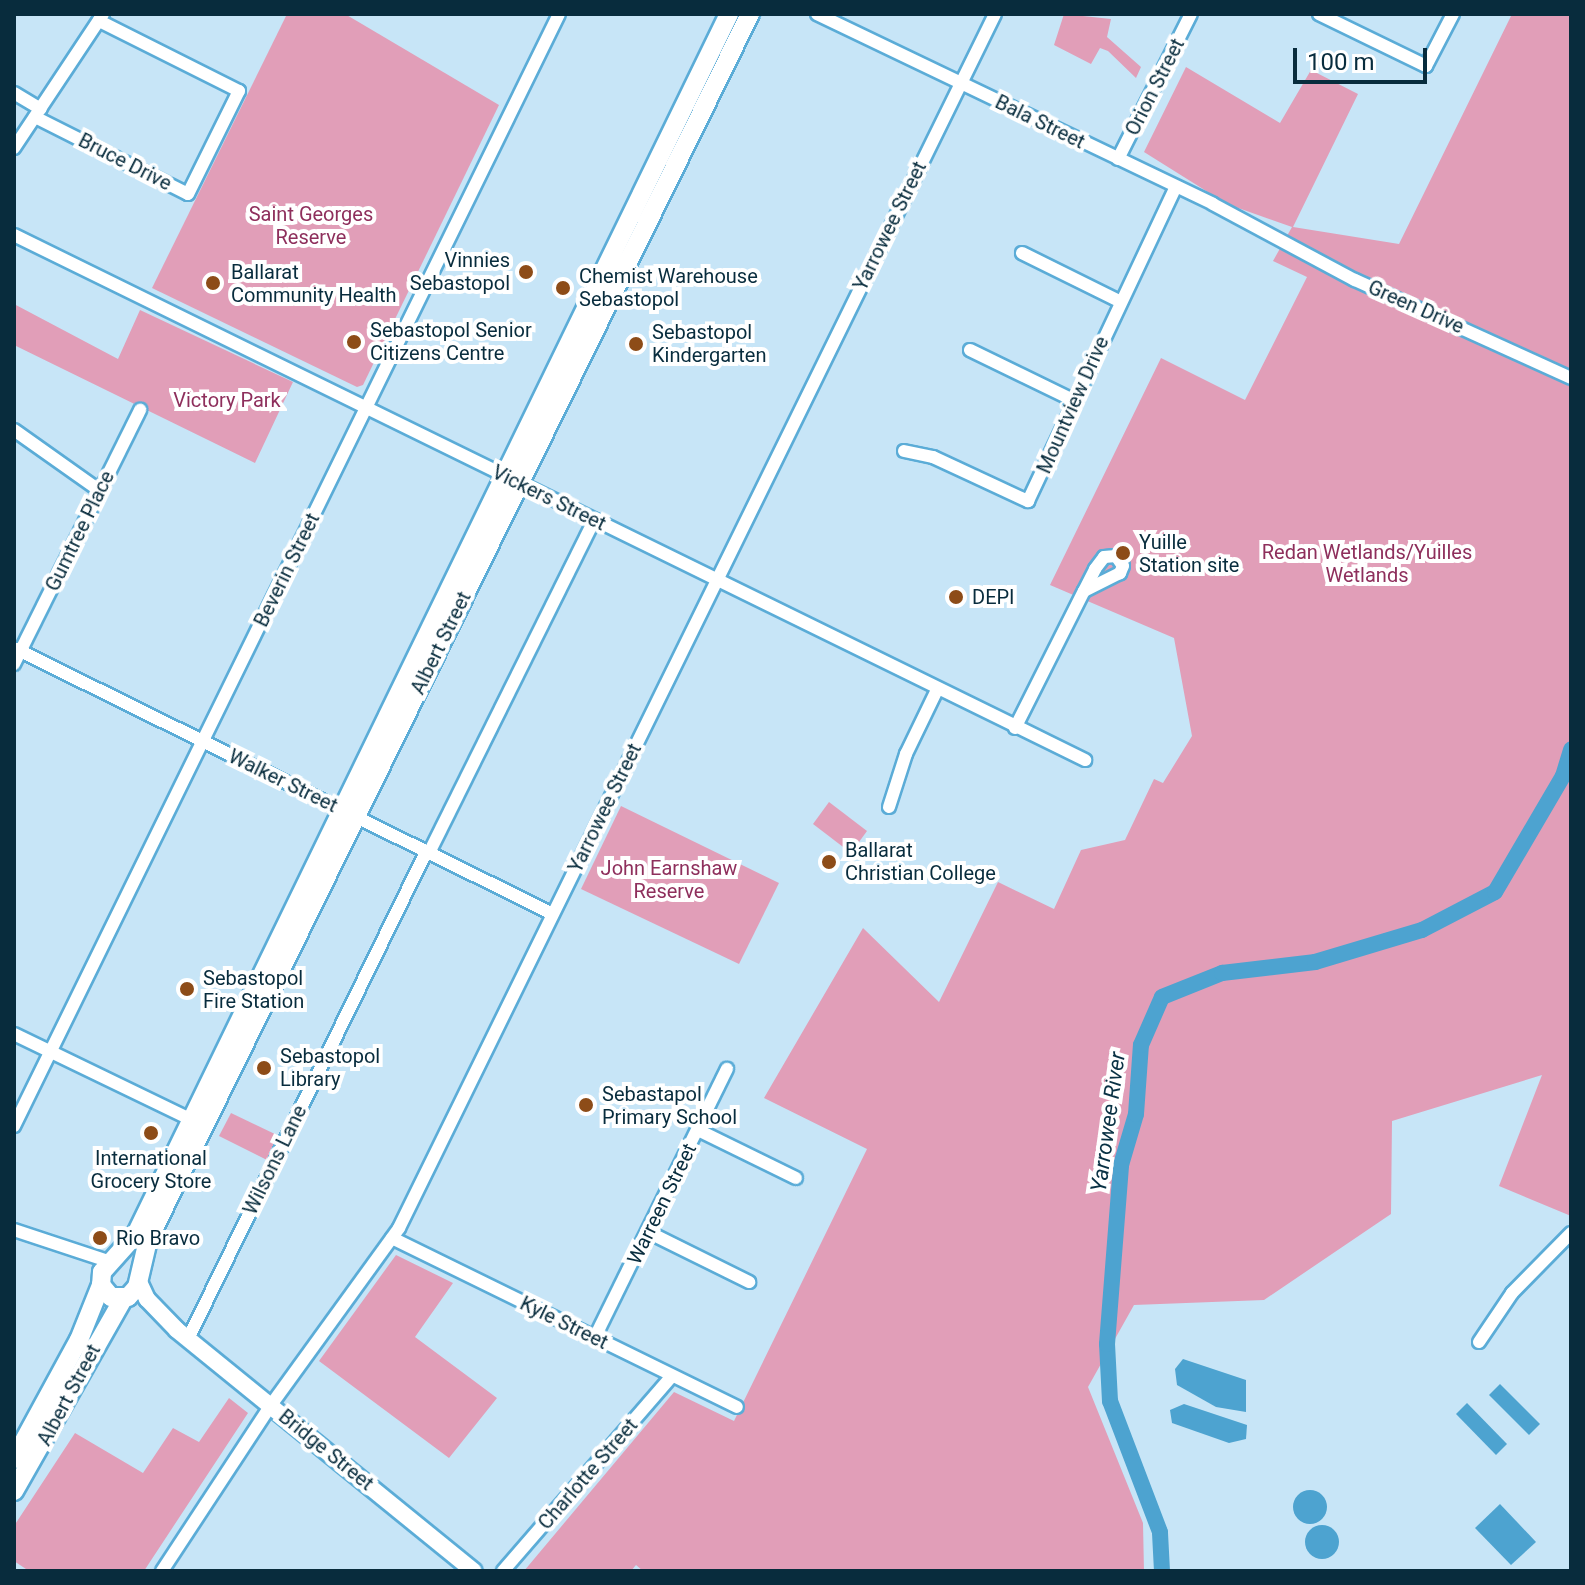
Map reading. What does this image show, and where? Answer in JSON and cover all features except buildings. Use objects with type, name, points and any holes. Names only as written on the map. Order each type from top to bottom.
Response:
[{"type":"highway","name":"Albert Street","points":[[138,1278],[148,1240],[729,14]]},
{"type":"highway","name":"Albert Street","points":[[511,479],[750,14]]},
{"type":"highway","name":"Albert Street","points":[[111,1262],[133,1240],[348,813]]},
{"type":"highway","points":[[111,1262],[127,1262],[138,1278],[123,1299],[111,1297],[100,1283],[111,1262]]},
{"type":"highway","name":"Albert Street","points":[[14,1459],[79,1340],[100,1283]]},
{"type":"highway","name":"Albert Street","points":[[14,1491],[123,1299]]},
{"type":"main road","points":[[138,1278],[147,1299],[182,1334]]},
{"type":"main road","points":[[123,1299],[182,1334]]},
{"type":"main road","name":"Bridge Street","points":[[182,1334],[474,1571]]},
{"type":"street","name":"Beverin Street","points":[[14,1126],[559,14]]},
{"type":"street","name":"Bala Street","points":[[817,14],[1176,187],[1262,232]]},
{"type":"street","name":"Yarrowee Street","points":[[162,1571],[271,1405],[392,1238],[995,14]]},
{"type":"street","name":"Orion Street","points":[[1118,159],[1191,14]]},
{"type":"street","points":[[1319,14],[1334,17],[1426,66],[1453,14]]},
{"type":"street","points":[[14,148],[102,18]]},
{"type":"street","name":"Bruce Drive","points":[[38,113],[188,194],[239,91],[102,18]]},
{"type":"street","points":[[14,93],[38,113]]},
{"type":"street","name":"Mountview Drive","points":[[904,451],[936,458],[1028,501],[1119,301],[1176,187]]},
{"type":"street","name":"Green Drive","points":[[1262,232],[1571,378]]},
{"type":"street","name":"Vickers Street","points":[[14,235],[716,582],[1085,760]]},
{"type":"street","points":[[1022,253],[1119,301]]},
{"type":"street","points":[[970,350],[1075,401]]},
{"type":"street","name":"Gumtree Place","points":[[14,664],[17,649],[140,410]]},
{"type":"street","points":[[14,430],[100,491]]},
{"type":"street","name":"Wilsons Lane","points":[[182,1334],[594,520]]},
{"type":"street","points":[[1015,728],[1084,591]]},
{"type":"street","name":"Walker Street","points":[[17,649],[553,914]]},
{"type":"street","points":[[889,807],[906,754],[937,690]]},
{"type":"street","points":[[14,1034],[192,1120]]},
{"type":"street","name":"Warreen Street","points":[[595,1337],[727,1069]]},
{"type":"street","points":[[698,1130],[796,1178]]},
{"type":"street","points":[[14,1230],[111,1262]]},
{"type":"street","points":[[648,1232],[749,1282]]},
{"type":"street","points":[[1479,1342],[1512,1293],[1571,1233]]},
{"type":"street","name":"Kyle Street","points":[[392,1238],[737,1407]]},
{"type":"street","points":[[55,1246],[92,1269],[100,1283]]},
{"type":"street","name":"Charlotte Street","points":[[503,1571],[672,1376]]},
{"type":"green space","name":"Saint Georges Reserve","points":[[287,14],[345,14],[499,105],[363,385],[357,387],[152,288]]},
{"type":"green space","points":[[1064,14],[1111,19],[1107,37],[1141,67],[1136,78],[1108,51],[1100,48],[1091,64],[1054,45]]},
{"type":"green space","name":"Redan Wetlands/Yuilles Wetlands","points":[[1512,14],[1571,14],[1571,1216],[1499,1186],[1542,1075],[1392,1121],[1391,1214],[1264,1300],[1134,1305],[1088,1387],[1143,1523],[1144,1571],[643,1571],[636,1565],[631,1571],[524,1571],[674,1392],[734,1421],[867,1149],[764,1098],[863,928],[939,1002],[998,882],[1054,909],[1081,850],[1125,840],[1154,779],[1163,783],[1192,736],[1174,638],[1050,585],[1161,358],[1245,400],[1307,277],[1273,261],[1292,227],[1227,204],[1144,152],[1186,67],[1280,123],[1311,70],[1358,94],[1293,227],[1399,244]]},
{"type":"green space","name":"Victory Park","points":[[14,304],[118,359],[140,310],[293,382],[255,463],[14,345]]},
{"type":"green space","points":[[829,802],[867,831],[851,853],[813,824]]},
{"type":"green space","name":"John Earnshaw Reserve","points":[[621,806],[779,883],[739,964],[581,889]]},
{"type":"green space","points":[[231,1113],[279,1136],[267,1160],[219,1136]]},
{"type":"green space","points":[[396,1255],[453,1283],[415,1337],[497,1398],[449,1458],[319,1361]]},
{"type":"green space","points":[[229,1398],[248,1413],[144,1571],[29,1571],[14,1561],[14,1526],[75,1433],[143,1473],[173,1428],[199,1442]]},
{"type":"water","points":[[1183,1359],[1246,1380],[1246,1412],[1216,1407],[1177,1385],[1175,1369]]},
{"type":"water","points":[[1500,1384],[1540,1424],[1529,1435],[1489,1395]]},
{"type":"water","points":[[1467,1403],[1507,1444],[1496,1455],[1456,1414]]},
{"type":"water","points":[[1184,1404],[1247,1425],[1246,1439],[1229,1443],[1172,1423],[1170,1410]]},
{"type":"water","points":[[1310,1490],[1322,1495],[1327,1507],[1322,1519],[1310,1524],[1298,1519],[1293,1507],[1298,1495]]},
{"type":"water","points":[[1500,1504],[1536,1542],[1511,1565],[1475,1528]]},
{"type":"water","points":[[1322,1525],[1334,1530],[1339,1542],[1334,1554],[1322,1559],[1310,1554],[1305,1542],[1310,1530]]},
{"type":"waterway","name":"Yarrowee River","points":[[1162,1571],[1160,1532],[1110,1401],[1107,1344],[1121,1165],[1136,1114],[1141,1045],[1162,997],[1222,973],[1315,962],[1422,930],[1495,892],[1563,776],[1571,749]]},
{"type":"place","name":"Vinnies Sebastopol","points":[[526,272]]},
{"type":"place","name":"Ballarat Community Health","points":[[213,283]]},
{"type":"place","name":"Chemist Warehouse Sebastopol","points":[[563,288]]},
{"type":"place","name":"Sebastopol Senior Citizens Centre","points":[[354,342]]},
{"type":"place","name":"Sebastopol Kindergarten","points":[[636,344]]},
{"type":"place","name":"Yuille Station site","points":[[1123,553]]},
{"type":"place","name":"DEPI","points":[[956,597]]},
{"type":"place","name":"Ballarat Christian College","points":[[829,862]]},
{"type":"place","name":"Sebastopol Fire Station","points":[[187,989]]},
{"type":"place","name":"Sebastopol Library","points":[[264,1068]]},
{"type":"place","name":"Sebastapol Primary School","points":[[586,1105]]},
{"type":"place","name":"International Grocery Store","points":[[151,1133]]},
{"type":"place","name":"Rio Bravo","points":[[100,1238]]}]
